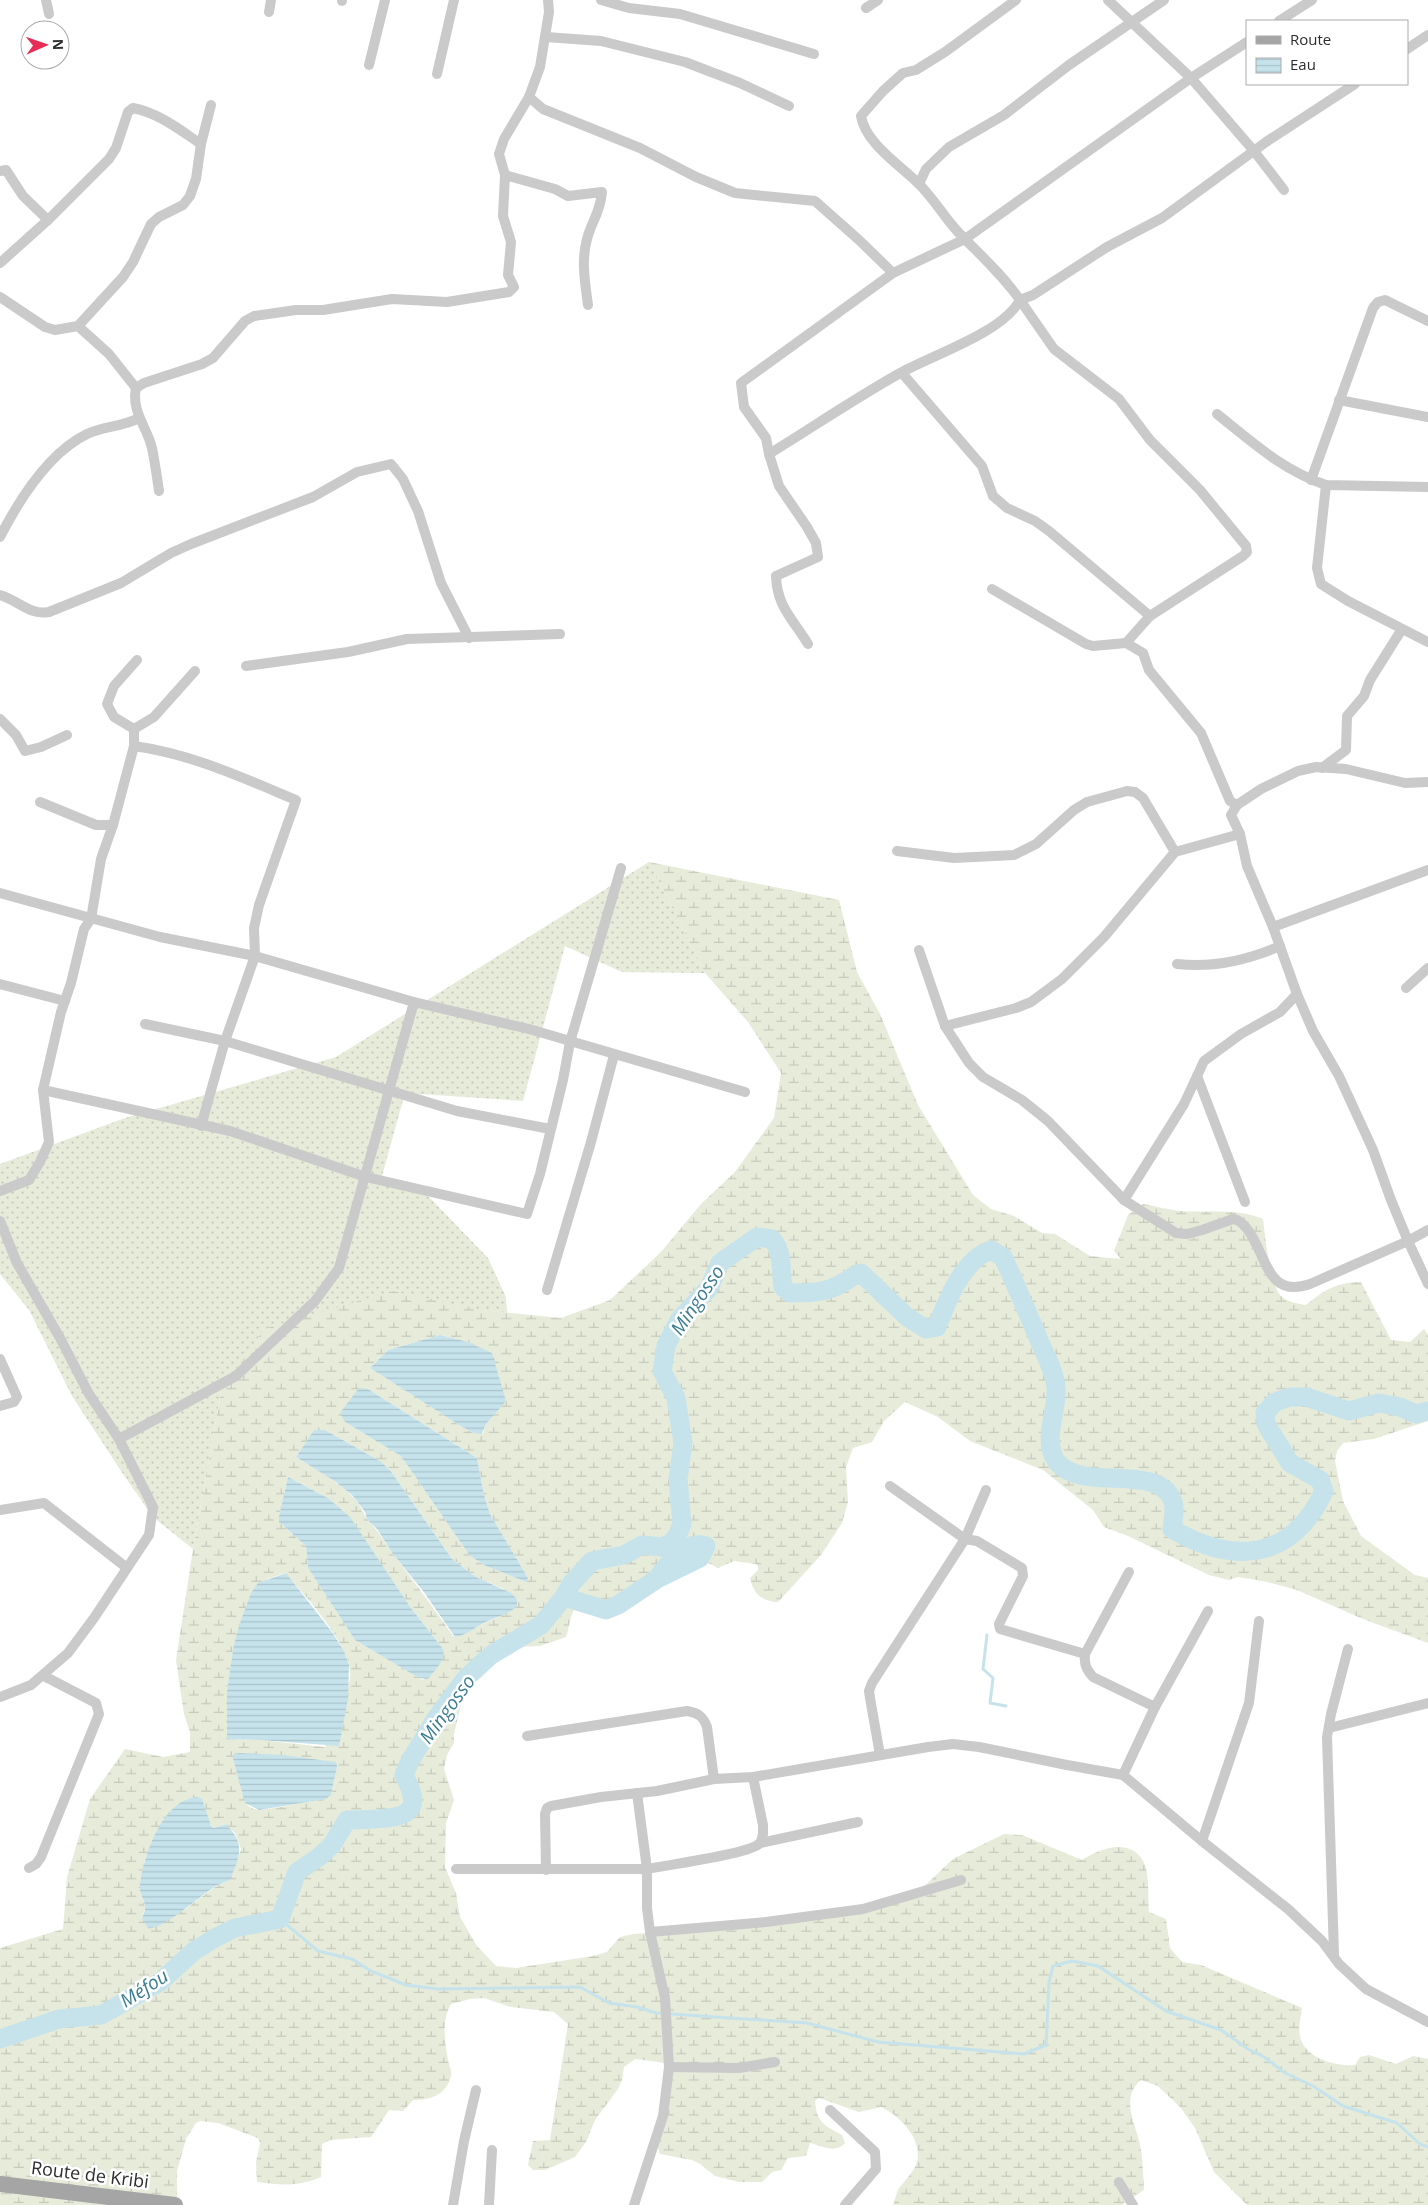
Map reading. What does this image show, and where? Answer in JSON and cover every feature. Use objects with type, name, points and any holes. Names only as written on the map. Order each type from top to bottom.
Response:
[{"type":"main road","name":"Route de Kribi","points":[[0,2184],[175,2205]]},
{"type":"street","points":[[46,0],[49,14]]},
{"type":"street","points":[[269,12],[271,0]]},
{"type":"street","points":[[369,66],[385,0]]},
{"type":"street","points":[[437,74],[454,0]]},
{"type":"street","points":[[160,492],[151,447],[138,418],[134,398],[136,388],[144,383],[202,364],[213,358],[245,321],[254,316],[296,310],[323,310],[392,300],[447,302],[509,292],[514,287],[508,275],[511,242],[503,216],[505,175],[499,154],[504,139],[529,97],[540,66],[546,37],[549,12],[548,0]]},
{"type":"street","points":[[601,0],[629,8],[680,14],[814,54]]},
{"type":"street","points":[[866,8],[878,0]]},
{"type":"street","points":[[1016,0],[945,52],[916,70],[903,73],[883,91],[861,116],[863,125],[873,139],[905,173],[919,184],[965,239],[1009,284],[1054,349],[1119,399],[1150,440],[1200,490],[1246,546],[1247,552],[1243,556],[1150,616],[1126,643]]},
{"type":"street","points":[[1108,0],[1191,78],[1254,151],[1284,190]]},
{"type":"street","points":[[919,184],[926,169],[949,147],[1004,115],[1069,65],[1164,0]]},
{"type":"street","points":[[1281,20],[1312,0]]},
{"type":"street","points":[[1408,49],[1428,35]]},
{"type":"street","points":[[546,37],[601,41],[685,62],[740,83],[789,106]]},
{"type":"street","points":[[808,644],[798,626],[782,607],[776,591],[776,576],[818,557],[816,543],[779,486],[766,438],[744,407],[741,383],[893,273],[965,239],[1191,78],[1246,43]]},
{"type":"street","points":[[769,454],[902,372],[987,330],[1014,311],[1020,300],[1033,295],[1108,248],[1162,218],[1254,151],[1353,85]]},
{"type":"street","points":[[529,97],[543,109],[640,148],[696,177],[734,193],[815,201],[893,273]]},
{"type":"street","points":[[0,297],[45,328],[55,330],[78,326],[123,277],[133,262],[151,224],[159,217],[183,205],[190,196],[196,179],[201,144],[211,105]]},
{"type":"street","points":[[0,263],[48,220],[109,159],[116,148],[128,112],[133,108],[144,110],[164,120],[201,144]]},
{"type":"street","points":[[0,171],[6,170],[23,196],[48,220]]},
{"type":"street","points":[[505,175],[555,189],[568,196],[602,192],[601,208],[587,238],[583,258],[588,304]]},
{"type":"street","points":[[1311,480],[1373,308],[1378,302],[1385,300],[1428,321]]},
{"type":"street","points":[[78,326],[109,354],[136,388]]},
{"type":"street","points":[[902,372],[982,466],[993,496],[1007,508],[1035,520],[1150,616]]},
{"type":"street","points":[[1339,400],[1428,417]]},
{"type":"street","points":[[1217,414],[1280,464],[1311,480],[1326,485],[1428,487]]},
{"type":"street","points":[[0,537],[23,496],[46,467],[67,448],[88,434],[122,425],[138,418]]},
{"type":"street","points":[[0,595],[8,597],[32,611],[42,614],[49,612],[121,583],[171,553],[191,544],[313,497],[357,472],[392,464],[403,479],[418,510],[441,583],[469,638]]},
{"type":"street","points":[[1326,485],[1317,568],[1321,584],[1348,601],[1428,642]]},
{"type":"street","points":[[992,589],[1086,644],[1094,646],[1126,643],[1143,653],[1149,670],[1201,733],[1230,801],[1237,805]]},
{"type":"street","points":[[1322,768],[1346,750],[1347,716],[1364,696],[1370,680],[1402,629]]},
{"type":"street","points":[[246,666],[348,652],[407,639],[560,634]]},
{"type":"street","points":[[134,729],[114,717],[107,704],[114,686],[137,660]]},
{"type":"street","points":[[134,729],[154,717],[195,671]]},
{"type":"street","points":[[0,719],[16,735],[26,751],[41,747],[67,735]]},
{"type":"street","points":[[0,1191],[29,1180],[49,1142],[43,1090],[65,1001],[72,983],[84,929],[91,919],[101,859],[113,825],[134,746],[134,729]]},
{"type":"street","points":[[134,746],[160,750],[209,763],[296,800],[259,905],[254,928],[255,956],[225,1042],[201,1126]]},
{"type":"street","points":[[1428,782],[1405,783],[1346,769],[1322,768],[1298,771],[1261,789],[1237,805],[1231,815],[1240,834],[1247,866],[1273,928],[1297,994],[1313,1031],[1339,1076],[1373,1150],[1390,1200],[1428,1284]]},
{"type":"street","points":[[897,851],[954,858],[1014,855],[1029,849],[1074,810],[1087,802],[1127,791],[1136,792],[1143,798],[1175,852]]},
{"type":"street","points":[[40,802],[96,825],[113,825]]},
{"type":"street","points":[[945,1026],[1016,1008],[1031,1002],[1062,979],[1104,937],[1175,852],[1240,834]]},
{"type":"street","points":[[43,1090],[82,1097],[129,1110],[230,1131],[366,1177],[528,1214],[540,1174],[563,1080],[570,1042],[621,868]]},
{"type":"street","points":[[1273,928],[1428,870]]},
{"type":"street","points":[[0,893],[160,937],[255,956],[414,1002],[529,1029],[745,1092]]},
{"type":"street","points":[[1178,964],[1200,967],[1258,956],[1280,946]]},
{"type":"street","points":[[920,950],[945,1026],[969,1063],[983,1077],[1022,1100],[1048,1121],[1124,1200],[1176,1233],[1187,1234],[1232,1219],[1237,1220],[1243,1223],[1256,1241],[1273,1279],[1284,1286],[1298,1288],[1408,1241],[1428,1230]]},
{"type":"street","points":[[1406,988],[1428,968]]},
{"type":"street","points":[[0,984],[65,1001]]},
{"type":"street","points":[[1124,1200],[1184,1104],[1204,1061],[1242,1034],[1280,1012],[1297,994]]},
{"type":"street","points":[[119,1439],[236,1376],[315,1301],[339,1268],[414,1002]]},
{"type":"street","points":[[145,1024],[225,1042],[457,1110],[550,1129]]},
{"type":"street","points":[[547,1290],[591,1142],[614,1055]]},
{"type":"street","points":[[1197,1076],[1245,1202]]},
{"type":"street","points":[[0,1221],[17,1263],[60,1338],[89,1394],[119,1439],[153,1507],[149,1535],[94,1618],[68,1653],[44,1676],[31,1685],[0,1697]]},
{"type":"street","points":[[0,1358],[17,1397],[14,1402],[0,1406]]},
{"type":"street","points":[[890,1486],[965,1539],[977,1540],[1022,1568],[1024,1571],[999,1624],[1000,1629],[1085,1654]]},
{"type":"street","points":[[880,1755],[870,1698],[872,1683],[965,1539],[986,1490]]},
{"type":"street","points":[[0,1510],[44,1503],[126,1568]]},
{"type":"street","points":[[1129,1572],[1085,1654],[1084,1663],[1087,1671],[1093,1677],[1155,1707]]},
{"type":"street","points":[[1123,1775],[1155,1707],[1208,1611]]},
{"type":"street","points":[[1202,1841],[1249,1703],[1258,1621]]},
{"type":"street","points":[[1334,1954],[1328,1728],[1348,1649]]},
{"type":"street","points":[[29,1868],[36,1864],[41,1857],[99,1708],[96,1703],[44,1676]]},
{"type":"street","points":[[1328,1728],[1428,1702]]},
{"type":"street","points":[[527,1736],[687,1711],[696,1713],[704,1719],[708,1727],[714,1779]]},
{"type":"street","points":[[546,1870],[545,1814],[547,1808],[601,1797],[637,1794],[714,1779],[753,1776],[952,1744],[979,1747],[1123,1775],[1288,1910],[1334,1954],[1339,1964],[1366,1989],[1428,2022]]},
{"type":"street","points":[[753,1776],[764,1833],[760,1843]]},
{"type":"street","points":[[634,2205],[663,2116],[669,2067],[665,1998],[650,1932],[647,1908],[647,1869],[637,1794]]},
{"type":"street","points":[[456,1869],[647,1869],[735,1852],[752,1848],[760,1843],[858,1822]]},
{"type":"street","points":[[650,1932],[766,1922],[863,1909],[961,1880]]},
{"type":"street","points":[[669,2067],[739,2068],[775,2062]]},
{"type":"street","points":[[453,2205],[464,2141],[476,2090]]},
{"type":"street","points":[[830,2110],[875,2152],[877,2160],[876,2169],[845,2205]]},
{"type":"street","points":[[490,2205],[492,2150]]},
{"type":"street","points":[[1120,2182],[1133,2205]]},
{"type":"green space","points":[[649,862],[705,973],[622,972],[565,946],[523,1101],[405,1093],[382,1176],[429,1197],[488,1258],[506,1297],[507,1313],[481,1310],[221,1392],[193,1549],[153,1517],[72,1396],[29,1310],[0,1274],[0,1164],[125,1118],[336,1057]]},
{"type":"green space","points":[[649,862],[839,900],[857,972],[880,1014],[918,1105],[973,1195],[991,1209],[1014,1216],[1042,1233],[1055,1234],[1090,1256],[1121,1259],[1114,1251],[1128,1215],[1143,1204],[1181,1211],[1243,1213],[1263,1219],[1271,1271],[1277,1290],[1284,1298],[1306,1305],[1337,1285],[1361,1282],[1391,1340],[1410,1342],[1424,1329],[1428,1335],[1428,1421],[1374,1439],[1343,1443],[1337,1451],[1335,1461],[1343,1501],[1361,1536],[1415,1575],[1428,1578],[1428,1643],[1363,1619],[1297,1590],[1263,1581],[1238,1577],[1229,1580],[1209,1575],[1128,1536],[1104,1527],[1093,1510],[1043,1470],[970,1441],[938,1417],[905,1402],[884,1421],[872,1442],[853,1448],[846,1467],[848,1502],[842,1523],[821,1555],[778,1602],[772,1602],[759,1596],[753,1588],[750,1578],[758,1570],[756,1564],[734,1561],[718,1568],[706,1562],[677,1574],[612,1613],[593,1612],[581,1606],[576,1606],[566,1637],[540,1646],[512,1647],[480,1671],[462,1701],[454,1734],[454,1743],[447,1755],[444,1769],[454,1800],[446,1823],[445,1867],[456,1893],[460,1917],[477,1946],[496,1966],[516,1968],[593,1956],[607,1952],[620,1937],[633,1934],[762,1925],[917,1893],[953,1859],[1004,1834],[1022,1835],[1082,1860],[1098,1852],[1116,1847],[1133,1850],[1140,1856],[1145,1865],[1148,1881],[1149,1912],[1166,1919],[1170,1948],[1182,1962],[1201,1965],[1302,2008],[1299,2026],[1303,2044],[1322,2060],[1330,2063],[1355,2065],[1360,2057],[1369,2055],[1396,2064],[1413,2056],[1428,2059],[1428,2205],[1247,2205],[1214,2172],[1195,2128],[1181,2108],[1158,2086],[1141,2080],[1134,2088],[1130,2104],[1141,2150],[1144,2190],[1122,2205],[893,2205],[898,2190],[912,2172],[918,2156],[914,2139],[909,2131],[889,2111],[881,2107],[859,2112],[819,2098],[815,2101],[820,2119],[826,2126],[842,2135],[845,2143],[833,2149],[810,2143],[806,2156],[788,2158],[781,2170],[772,2172],[762,2182],[739,2182],[715,2176],[692,2160],[660,2154],[654,2136],[666,2083],[666,2063],[635,2059],[624,2067],[618,2089],[595,2120],[586,2142],[575,2157],[545,2170],[533,2170],[528,2165],[533,2141],[550,2140],[568,2024],[554,2012],[511,2007],[484,1998],[470,1999],[451,2004],[446,2017],[445,2039],[451,2073],[449,2082],[442,2092],[426,2099],[413,2100],[403,2111],[389,2110],[371,2137],[330,2140],[322,2144],[321,2177],[290,2184],[257,2182],[256,2162],[260,2143],[258,2138],[218,2123],[200,2121],[196,2123],[186,2139],[177,2171],[177,2205],[0,2205],[0,1948],[63,1929],[67,1877],[90,1799],[125,1749],[163,1757],[190,1752],[190,1732],[184,1714],[176,1660],[193,1549],[221,1392],[264,1329],[392,1291],[481,1310],[561,1318],[610,1300],[661,1252],[701,1204],[735,1172],[774,1118],[781,1073],[748,1022],[705,973]],"holes":[[[440,1335],[468,1342],[505,1401],[486,1424],[483,1434],[473,1433],[370,1368],[388,1350]],[[368,1389],[477,1458],[484,1495],[490,1514],[528,1578],[526,1582],[486,1566],[470,1556],[401,1456],[345,1422]],[[314,1430],[325,1430],[380,1461],[390,1470],[452,1559],[476,1577],[504,1589],[499,1617],[461,1635],[453,1636],[355,1499],[332,1480],[296,1457]],[[288,1477],[328,1498],[349,1517],[411,1608],[443,1649],[423,1680],[355,1640],[308,1568],[306,1546],[281,1524],[279,1516]],[[285,1573],[326,1622],[344,1652],[349,1666],[350,1678],[343,1703],[325,1747],[261,1740],[227,1739],[227,1691],[233,1649],[267,1579]],[[243,1753],[323,1760],[337,1767],[333,1788],[329,1797],[259,1810],[245,1803],[238,1773]],[[203,1803],[212,1826],[214,1828],[225,1824],[235,1833],[241,1849],[230,1880],[215,1887],[184,1910],[142,1919],[145,1907],[141,1894],[141,1882],[145,1859],[163,1821]]]},
{"type":"water","points":[[440,1335],[468,1342],[492,1353],[506,1401],[486,1424],[482,1434],[473,1433],[459,1425],[370,1368],[388,1350]]},
{"type":"water","points":[[359,1388],[368,1389],[477,1458],[484,1495],[490,1514],[528,1578],[526,1582],[486,1566],[470,1556],[401,1456],[345,1422],[340,1413]]},
{"type":"water","points":[[314,1430],[325,1430],[380,1461],[390,1470],[452,1559],[476,1577],[511,1593],[517,1599],[517,1606],[507,1613],[455,1637],[423,1591],[393,1554],[377,1529],[367,1519],[365,1512],[353,1496],[336,1482],[296,1457]]},
{"type":"water","points":[[288,1477],[328,1498],[350,1517],[411,1608],[443,1649],[442,1661],[428,1679],[419,1678],[355,1640],[308,1568],[306,1546],[279,1522]]},
{"type":"water","points":[[286,1573],[332,1632],[344,1651],[349,1665],[348,1699],[339,1746],[227,1739],[227,1691],[233,1649],[239,1626],[251,1593],[258,1583]]},
{"type":"water","points":[[234,1754],[282,1755],[336,1762],[337,1767],[331,1795],[326,1799],[259,1810],[245,1803],[233,1758]]},
{"type":"water","points":[[197,1797],[202,1799],[211,1826],[214,1828],[226,1824],[232,1831],[239,1844],[236,1864],[230,1880],[216,1886],[163,1924],[148,1928],[142,1919],[145,1908],[140,1885],[150,1845],[156,1831],[174,1808],[185,1800]]},
{"type":"waterway","name":"Mingosso","points":[[0,2039],[59,2019],[101,2015],[160,1982],[194,1951],[215,1938],[235,1928],[280,1919],[297,1872],[319,1857],[332,1845],[347,1820],[394,1817],[409,1810],[413,1797],[404,1775],[410,1761],[435,1720],[466,1678],[491,1655],[541,1625],[564,1597],[571,1584],[592,1561],[624,1555],[642,1545],[662,1547],[670,1544],[677,1536],[682,1524],[678,1479],[683,1443],[676,1398],[662,1371],[666,1346],[679,1320],[709,1288],[720,1263],[757,1237],[772,1239],[776,1244],[780,1256],[783,1287],[790,1293],[826,1290],[861,1273],[907,1317],[926,1329],[937,1327],[957,1282],[972,1263],[981,1255],[991,1250],[1003,1257],[1054,1377],[1056,1397],[1050,1445],[1052,1454],[1057,1462],[1068,1471],[1083,1476],[1135,1479],[1150,1482],[1163,1488],[1172,1499],[1174,1506],[1172,1529],[1195,1541],[1217,1548],[1238,1551],[1259,1550],[1278,1543],[1295,1532],[1311,1514],[1324,1491],[1320,1480],[1290,1463],[1266,1424],[1265,1413],[1275,1402],[1290,1397],[1306,1397],[1349,1411],[1379,1403],[1400,1407],[1416,1414],[1428,1411]]},
{"type":"waterway","points":[[564,1597],[606,1610],[618,1605],[657,1579],[700,1558],[706,1546],[691,1546],[684,1550],[671,1561],[657,1579]]},
{"type":"waterway","points":[[987,1635],[983,1669],[993,1678],[990,1703],[1006,1706]]},
{"type":"waterway","points":[[280,1919],[318,1951],[352,1959],[371,1971],[406,1985],[438,1989],[580,1987],[609,2003],[637,2007],[656,2013],[807,2023],[878,2042],[1024,2054],[1046,2045],[1049,1982],[1053,1966],[1072,1961],[1098,1966],[1166,2011],[1221,2030],[1248,2049],[1264,2057],[1285,2073],[1313,2086],[1343,2106],[1397,2123],[1420,2144],[1428,2147]]},
{"type":"water label","name":"Méfou","points":[[144,1988]]}]
